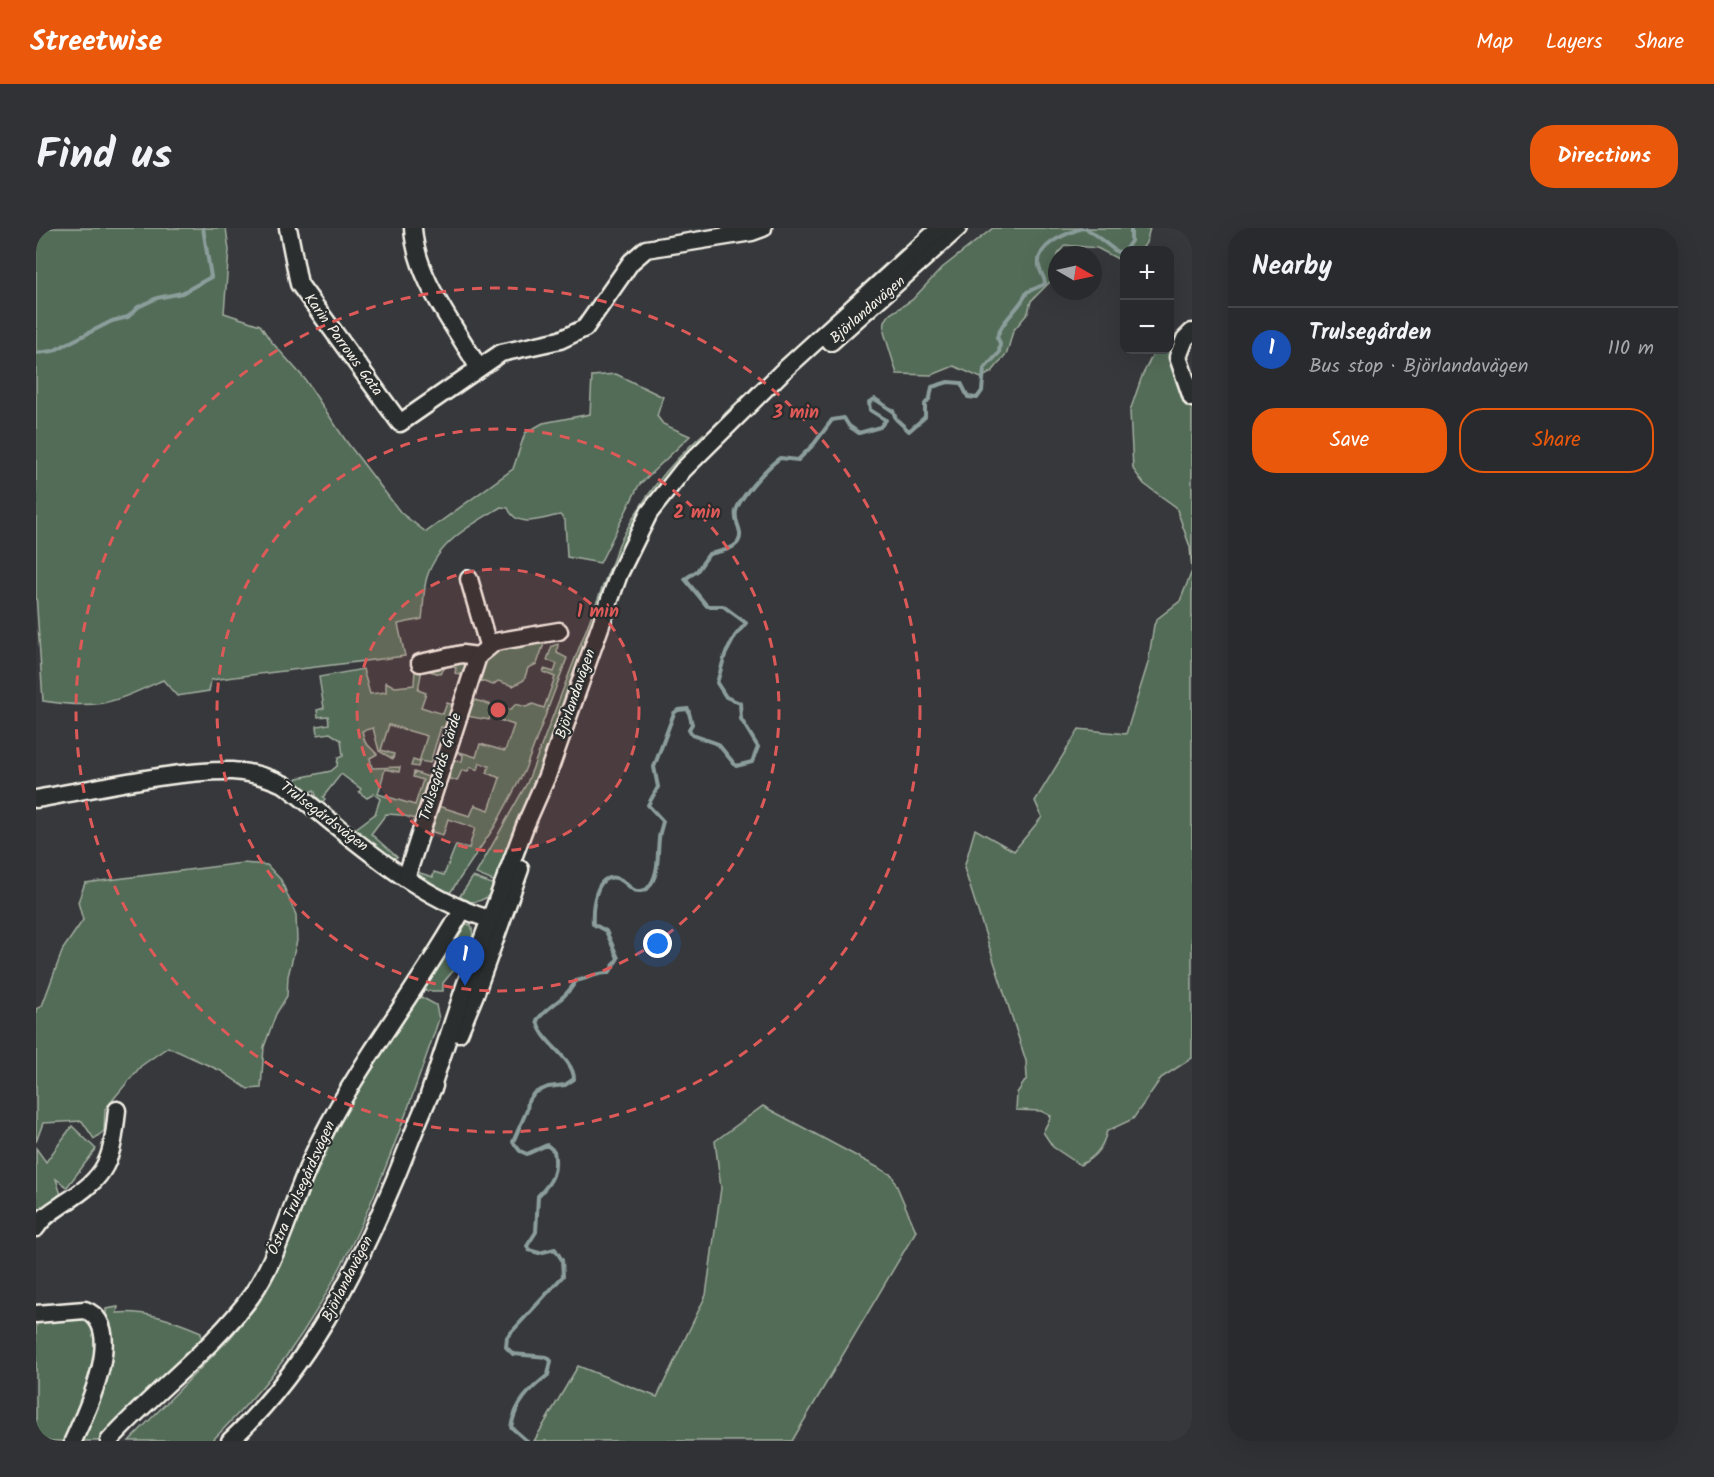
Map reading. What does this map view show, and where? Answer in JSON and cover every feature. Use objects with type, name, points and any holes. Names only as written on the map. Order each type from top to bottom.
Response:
[{"type":"street","name":"Karin Parrows Gata","points":[[288,228],[299,284],[400,423],[478,368]]},
{"type":"street","points":[[413,228],[414,246],[421,269],[478,368],[501,353],[561,340],[585,328],[631,262],[646,249],[752,232],[763,228]]},
{"type":"street","name":"Björlandavägen","points":[[230,1441],[270,1401],[294,1372],[327,1321],[374,1226],[429,1095],[496,921],[597,634],[635,537],[666,489],[782,372],[934,234],[958,228]]},
{"type":"street","points":[[1192,332],[1185,339],[1178,357],[1192,398]]},
{"type":"street","points":[[469,579],[483,651]]},
{"type":"street","points":[[420,663],[483,651],[559,632]]},
{"type":"street","name":"Trulsegårds Gärde","points":[[406,878],[483,651]]},
{"type":"street","name":"Trulsegårdsvägen","points":[[36,799],[175,777],[232,771],[256,775],[285,785],[406,878],[463,909],[496,921]]},
{"type":"street","name":"Östra Trulsegårdsvägen","points":[[109,1441],[211,1341],[251,1295],[271,1258],[303,1178],[339,1105],[463,909]]},
{"type":"street","points":[[36,1228],[41,1220],[78,1195],[103,1172],[112,1152],[117,1110]]},
{"type":"street","points":[[36,1314],[85,1310],[92,1313],[102,1332],[100,1372],[95,1394],[73,1441]]},
{"type":"green space","points":[[36,228],[226,228],[229,250],[224,313],[260,325],[270,340],[304,378],[346,441],[401,513],[426,532],[513,469],[525,433],[543,423],[590,414],[592,376],[616,374],[663,397],[657,416],[663,424],[690,436],[639,485],[600,563],[567,557],[565,520],[560,515],[524,521],[512,515],[508,508],[501,507],[457,535],[439,554],[427,577],[422,619],[398,624],[405,656],[211,680],[209,691],[177,696],[163,680],[118,699],[105,702],[79,705],[43,701],[36,593]]},
{"type":"green space","points":[[993,228],[1150,228],[1144,246],[1120,246],[1120,259],[1102,251],[1102,246],[1048,246],[1048,284],[1031,301],[1028,313],[1013,331],[1007,353],[992,372],[981,378],[954,366],[932,375],[897,374],[884,332],[885,321],[890,314],[912,300],[942,268]]},
{"type":"green space","points":[[908,243],[905,253],[723,417],[723,415]]},
{"type":"green space","points":[[1174,338],[1181,339],[1184,396],[1192,408],[1192,571],[1190,547],[1176,507],[1144,484],[1133,469],[1130,411],[1142,376],[1153,354],[1174,354]]},
{"type":"green space","points":[[704,433],[694,448],[652,494],[620,551],[498,883],[476,874],[527,783],[619,544],[636,513],[656,484]]},
{"type":"green space","points":[[1192,571],[1192,1058],[1161,1078],[1133,1119],[1107,1131],[1098,1151],[1080,1165],[1053,1147],[1043,1132],[1051,1116],[1041,1111],[1016,1110],[1017,1093],[1027,1078],[1026,1061],[964,868],[975,829],[1014,851],[1042,817],[1035,801],[1079,729],[1126,734],[1148,663],[1154,625],[1157,619],[1180,601]]},
{"type":"green space","points":[[546,638],[537,664],[528,668],[524,680],[513,686],[498,681],[493,685],[475,679],[485,653]]},
{"type":"green space","points":[[558,644],[557,653],[567,658],[524,772],[495,826],[450,893],[417,877],[416,868],[420,873],[433,877],[434,872],[444,875],[456,845],[469,848],[475,828],[448,819],[443,835],[429,831],[435,805],[470,816],[475,805],[489,810],[500,778],[487,773],[489,766],[480,763],[478,770],[470,767],[468,771],[462,770],[457,781],[445,777],[450,759],[462,762],[463,755],[453,750],[476,757],[480,744],[505,751],[514,725],[490,717],[489,720],[466,716],[471,699],[510,710],[516,704],[526,707],[533,704],[544,708],[555,677],[543,672],[544,669],[554,672],[557,664],[547,660],[552,646]]},
{"type":"green space","points":[[469,660],[466,677],[455,673],[456,668],[447,665],[440,674],[422,669],[418,690],[426,693],[421,707],[443,714],[447,703],[457,706],[450,729],[441,727],[430,763],[420,761],[418,767],[411,766],[413,760],[419,762],[427,736],[389,725],[381,750],[394,754],[393,759],[379,751],[373,728],[362,731],[365,742],[377,754],[370,758],[372,768],[400,767],[399,772],[385,769],[378,794],[415,805],[423,780],[413,777],[414,772],[431,778],[423,821],[401,815],[386,814],[371,834],[397,857],[387,859],[351,832],[375,814],[380,799],[374,794],[367,798],[359,792],[361,789],[341,774],[323,797],[325,799],[320,805],[314,790],[303,795],[295,782],[298,778],[331,771],[337,766],[338,758],[343,756],[341,740],[330,733],[318,735],[317,726],[329,724],[328,716],[318,717],[317,710],[324,708],[319,677],[363,669],[370,694],[386,692],[386,682],[395,687],[414,685],[415,668]]},
{"type":"green space","points":[[243,863],[267,865],[281,880],[296,915],[297,941],[288,976],[287,996],[276,1014],[264,1047],[261,1088],[248,1089],[221,1071],[168,1047],[141,1066],[105,1109],[104,1131],[94,1139],[82,1121],[43,1123],[36,1142],[36,1009],[42,1006],[63,949],[83,920],[78,902],[85,883]]},
{"type":"green space","points":[[473,877],[497,886],[485,898],[475,902],[465,900],[460,896]]},
{"type":"green space","points":[[462,923],[471,925],[473,935],[460,962],[452,943]]},
{"type":"green space","points":[[450,948],[457,966],[443,983],[443,991],[419,991]]},
{"type":"green space","points":[[421,997],[436,1005],[439,1019],[425,1061],[375,1193],[335,1278],[312,1318],[270,1378],[212,1441],[129,1441],[231,1337],[258,1304],[339,1124],[376,1059],[417,998]]},
{"type":"green space","points":[[763,1106],[892,1175],[916,1231],[792,1441],[534,1441],[578,1366],[657,1397],[706,1295],[721,1188],[715,1141]]},
{"type":"green space","points":[[72,1126],[96,1149],[67,1187],[56,1179],[62,1198],[36,1217],[36,1148],[46,1162]]},
{"type":"green space","points":[[118,1307],[117,1313],[149,1315],[171,1320],[201,1332],[202,1346],[103,1441],[36,1441],[36,1320],[106,1314],[106,1309]]},
{"type":"waterway","points":[[36,353],[53,351],[112,321],[128,317],[138,307],[157,298],[182,293],[211,277],[203,228]]},
{"type":"waterway","points":[[527,1441],[511,1427],[513,1418],[524,1397],[548,1375],[551,1361],[547,1357],[513,1354],[506,1347],[507,1337],[563,1276],[562,1260],[555,1249],[539,1253],[529,1250],[527,1246],[536,1232],[538,1196],[553,1176],[554,1151],[547,1145],[527,1154],[520,1151],[513,1142],[527,1110],[528,1101],[534,1093],[548,1087],[565,1085],[574,1079],[569,1064],[544,1036],[537,1020],[567,993],[576,981],[609,973],[618,958],[606,931],[593,924],[594,901],[600,885],[611,877],[621,880],[634,890],[641,891],[647,889],[654,878],[663,821],[648,805],[658,787],[654,767],[674,713],[688,709],[692,724],[689,729],[692,735],[718,744],[736,766],[752,762],[758,747],[741,719],[740,703],[726,697],[717,683],[725,655],[735,636],[746,623],[723,606],[707,606],[685,579],[697,571],[709,554],[729,549],[740,539],[736,511],[743,498],[762,475],[780,458],[798,460],[814,444],[832,420],[844,418],[849,426],[859,433],[880,427],[886,420],[870,410],[869,402],[875,399],[893,411],[896,419],[909,431],[925,417],[925,404],[930,398],[932,387],[948,382],[961,383],[968,397],[977,398],[982,391],[984,369],[999,353],[1000,343],[997,337],[1003,324],[1027,292],[1045,284],[1039,266],[1042,252],[1053,241],[1082,228]]},
{"type":"waterway","points":[[1086,228],[1117,252],[1120,252]]},
{"type":"waterway","points":[[1128,246],[1131,241],[1131,228]]},
{"type":"place","name":"Trulsegården","points":[[465,986]]}]
